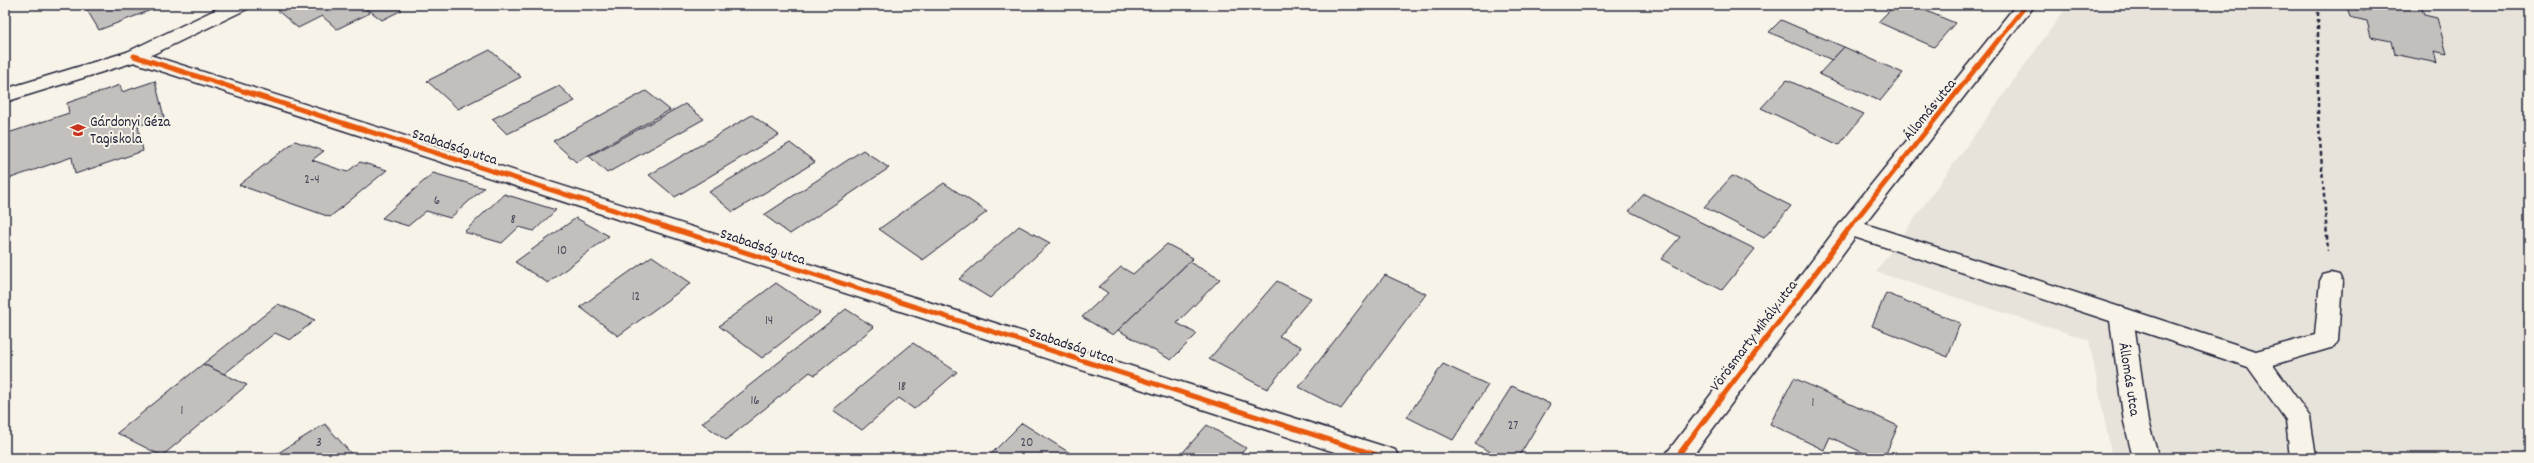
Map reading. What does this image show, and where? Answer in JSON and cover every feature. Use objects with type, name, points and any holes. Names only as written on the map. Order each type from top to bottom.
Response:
[{"type":"street","points":[[5,96],[134,56],[240,5]]},
{"type":"street","name":"Állomás utca","points":[[1850,227],[2026,5]]},
{"type":"street","name":"Szabadság utca","points":[[134,56],[1386,458]]},
{"type":"street","points":[[1850,227],[2256,360],[2326,341],[2331,281]]},
{"type":"street","name":"Vörösmarty Mihály utca","points":[[1676,458],[1850,227]]},
{"type":"street","name":"Állomás utca","points":[[2120,316],[2136,422],[2146,458]]},
{"type":"street","points":[[2256,360],[2298,417],[2304,458]]},
{"type":"path","points":[[2318,5],[2318,112],[2331,281]]},
{"type":"shaded area","points":[[2068,5],[2529,5],[2529,458],[2112,458],[2089,340],[1876,272]]},
{"type":"building","points":[[84,5],[158,5],[159,7],[99,30]]},
{"type":"building","points":[[287,5],[360,5],[370,13],[337,29],[322,16],[298,28],[277,10]]},
{"type":"building","points":[[362,5],[395,5],[402,10],[382,20]]},
{"type":"building","points":[[1895,5],[1912,5],[1955,23],[1934,47],[1878,22]]},
{"type":"building","points":[[2363,5],[2421,5],[2424,15],[2437,18],[2447,54],[2434,51],[2437,63],[2394,54],[2391,41],[2371,37],[2367,21],[2350,17],[2347,7],[2365,11]]},
{"type":"building","points":[[1781,20],[1844,47],[1832,60],[1769,32]]},
{"type":"building","points":[[1844,47],[1903,73],[1880,101],[1819,74]]},
{"type":"building","points":[[490,50],[521,77],[458,109],[427,81]]},
{"type":"building","points":[[1787,80],[1864,114],[1839,145],[1761,108]]},
{"type":"building","name":"Gárdonyi Géza Tagiskola","points":[[155,81],[164,117],[138,126],[143,151],[75,174],[72,157],[8,179],[5,167],[5,134],[69,113],[67,103],[120,85],[122,92]]},
{"type":"building","points":[[559,86],[575,101],[507,134],[492,119]]},
{"type":"building","points":[[646,91],[670,110],[576,162],[553,141]]},
{"type":"building","points":[[685,104],[704,119],[607,173],[589,156]]},
{"type":"building","points":[[752,115],[779,135],[675,197],[649,175]]},
{"type":"building","points":[[295,141],[324,151],[312,160],[347,172],[360,162],[387,170],[330,217],[239,185]]},
{"type":"building","points":[[790,143],[815,162],[733,212],[709,192]]},
{"type":"building","points":[[863,150],[889,168],[790,234],[764,215]]},
{"type":"building","points":[[433,173],[484,188],[450,218],[426,211],[408,226],[382,218]]},
{"type":"building","points":[[1732,176],[1791,206],[1764,238],[1704,207]]},
{"type":"building","points":[[944,183],[987,212],[923,260],[879,229]]},
{"type":"building","points":[[504,194],[556,210],[534,231],[519,227],[502,243],[464,232]]},
{"type":"building","points":[[1644,194],[1755,249],[1722,290],[1661,259],[1680,237],[1629,211]]},
{"type":"building","points":[[576,218],[609,236],[548,283],[515,262]]},
{"type":"building","points":[[1019,226],[1050,243],[990,298],[959,279]]},
{"type":"building","points":[[1167,244],[1193,258],[1113,335],[1082,317],[1108,293],[1099,287],[1121,267],[1133,274]]},
{"type":"building","points":[[652,256],[691,283],[618,336],[580,307]]},
{"type":"building","points":[[1189,262],[1220,279],[1177,323],[1197,334],[1171,360],[1118,330]]},
{"type":"building","points":[[1385,275],[1426,294],[1341,409],[1299,387]]},
{"type":"building","points":[[1277,281],[1311,298],[1279,336],[1302,347],[1267,389],[1209,359]]},
{"type":"building","points":[[776,283],[820,313],[762,358],[719,326]]},
{"type":"building","points":[[1886,293],[1960,323],[1948,357],[1872,326]]},
{"type":"building","points":[[278,304],[315,320],[290,340],[275,333],[224,374],[203,364]]},
{"type":"building","points":[[846,309],[874,327],[815,375],[810,372],[726,440],[702,423]]},
{"type":"building","points":[[913,343],[957,372],[914,409],[899,398],[862,430],[833,410]]},
{"type":"building","points":[[203,364],[247,385],[162,456],[117,433]]},
{"type":"building","points":[[1443,364],[1488,385],[1453,440],[1407,417]]},
{"type":"building","points":[[1794,378],[1898,426],[1884,458],[1874,458],[1830,437],[1824,450],[1770,424]]},
{"type":"building","points":[[1512,386],[1550,404],[1518,458],[1503,458],[1475,444]]},
{"type":"building","points":[[1022,423],[1078,458],[987,458]]},
{"type":"building","points":[[325,424],[355,458],[270,458]]},
{"type":"building","points":[[1207,425],[1246,448],[1237,458],[1178,458]]},
{"type":"cycle path","points":[[1676,458],[1850,227],[2026,5]]},
{"type":"cycle path","points":[[134,56],[1386,458]]},
{"type":"place","name":"Gárdonyi Géza Tagiskola","points":[[78,130]]}]
